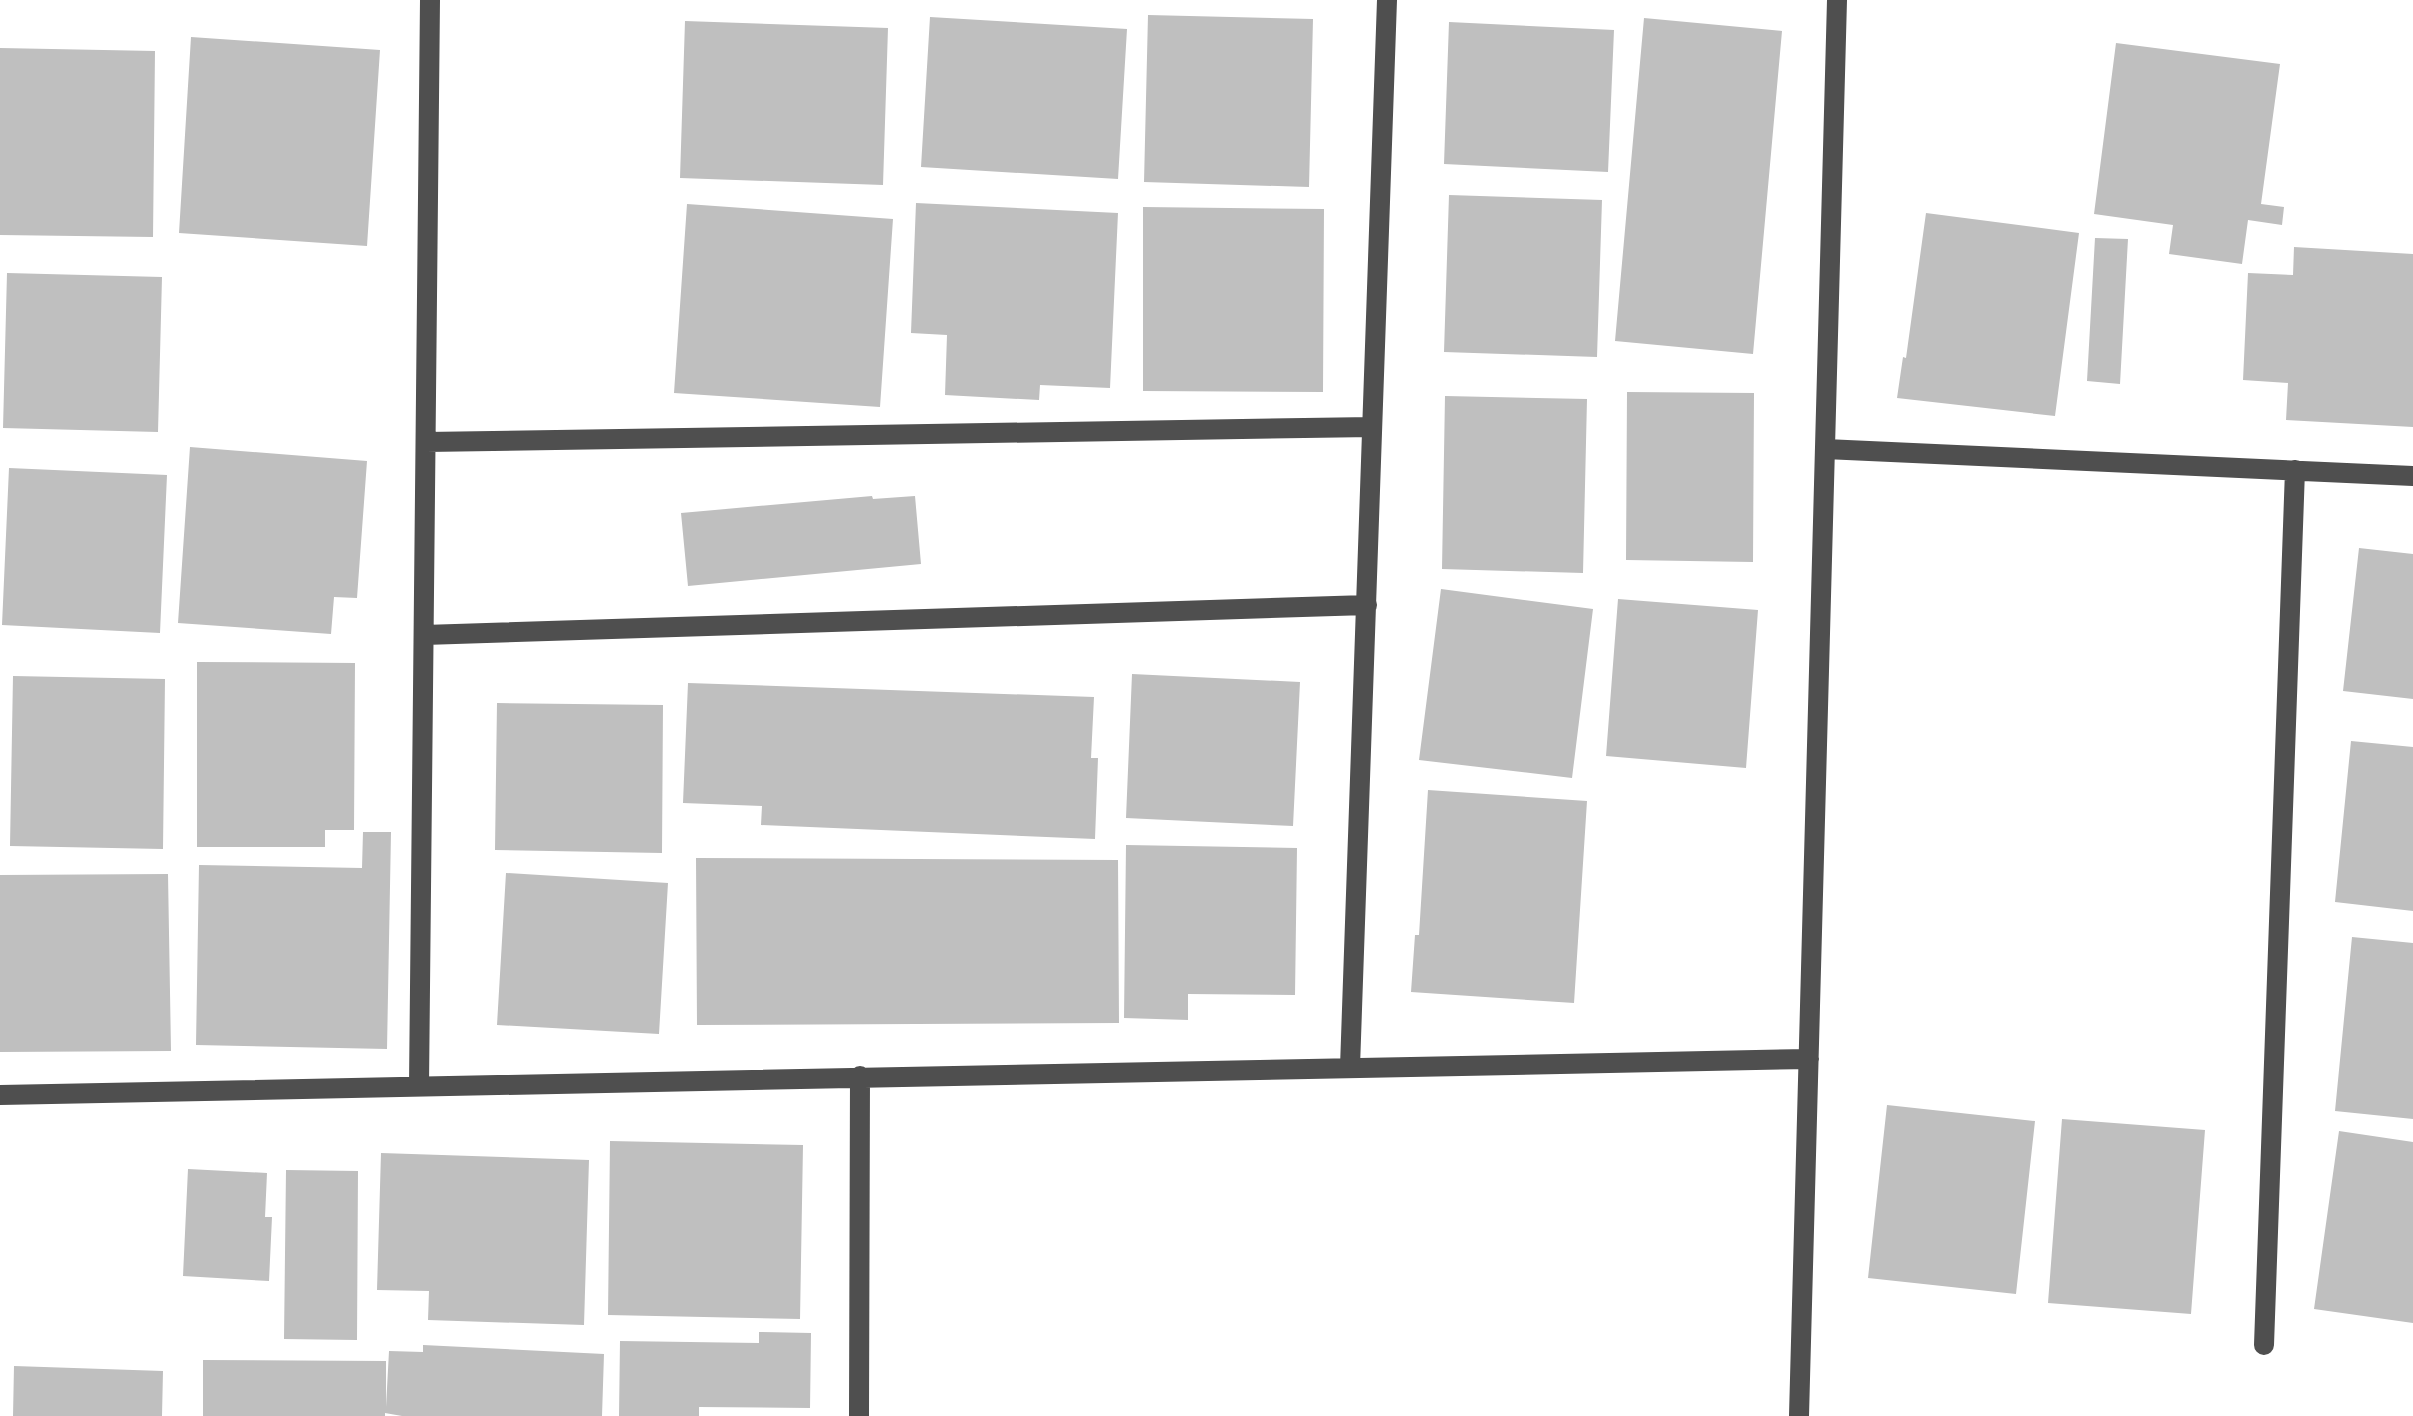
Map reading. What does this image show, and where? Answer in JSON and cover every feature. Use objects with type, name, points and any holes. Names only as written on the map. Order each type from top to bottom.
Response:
[{"type":"street","points":[[419,1086],[430,0]]},
{"type":"street","points":[[1350,1067],[1387,0]]},
{"type":"street","points":[[1799,1416],[1837,0]]},
{"type":"street","points":[[426,442],[1372,427]]},
{"type":"street","points":[[1825,449],[2413,476]]},
{"type":"street","points":[[2264,1345],[2295,470]]},
{"type":"street","points":[[424,635],[1367,605]]},
{"type":"street","points":[[0,1095],[1809,1059]]},
{"type":"street","points":[[859,1416],[860,1076]]},
{"type":"building","points":[[1148,15],[1313,19],[1309,187],[1144,182]]},
{"type":"building","points":[[930,17],[1127,29],[1118,179],[921,167]]},
{"type":"building","points":[[1644,18],[1782,31],[1753,354],[1615,341]]},
{"type":"building","points":[[685,21],[888,28],[883,185],[680,178]]},
{"type":"building","points":[[1449,22],[1614,30],[1608,172],[1444,164]]},
{"type":"building","points":[[191,37],[380,50],[367,246],[179,233]]},
{"type":"building","points":[[2116,43],[2280,64],[2261,204],[2284,207],[2282,225],[2248,220],[2242,264],[2169,254],[2173,225],[2094,214]]},
{"type":"building","points":[[0,48],[155,51],[153,237],[0,235]]},
{"type":"building","points":[[1449,195],[1602,200],[1597,357],[1444,352]]},
{"type":"building","points":[[916,203],[1118,213],[1110,388],[1040,385],[1039,400],[945,395],[947,335],[911,333]]},
{"type":"building","points":[[687,204],[893,219],[880,407],[674,393]]},
{"type":"building","points":[[1143,207],[1324,209],[1323,392],[1143,391]]},
{"type":"building","points":[[1926,213],[2079,233],[2055,416],[1897,398],[1903,357],[1906,358]]},
{"type":"building","points":[[2095,238],[2128,239],[2120,384],[2087,381]]},
{"type":"building","points":[[2294,247],[2413,254],[2413,427],[2286,420],[2288,383],[2243,380],[2248,273],[2293,275]]},
{"type":"building","points":[[7,273],[162,277],[158,432],[3,428]]},
{"type":"building","points":[[1627,392],[1754,393],[1753,562],[1626,560]]},
{"type":"building","points":[[1445,396],[1587,399],[1583,573],[1442,569]]},
{"type":"building","points":[[190,447],[367,461],[357,598],[334,597],[331,634],[178,623]]},
{"type":"building","points":[[9,468],[167,475],[160,633],[2,625]]},
{"type":"building","points":[[872,496],[873,499],[915,496],[921,564],[688,586],[681,513]]},
{"type":"building","points":[[2359,548],[2413,554],[2413,699],[2343,691]]},
{"type":"building","points":[[1441,589],[1593,609],[1572,778],[1419,760]]},
{"type":"building","points":[[1618,599],[1758,610],[1746,768],[1606,756]]},
{"type":"building","points":[[197,662],[355,663],[354,830],[325,830],[325,847],[197,847]]},
{"type":"building","points":[[1132,674],[1300,682],[1293,826],[1126,818]]},
{"type":"building","points":[[13,676],[165,679],[163,849],[10,846]]},
{"type":"building","points":[[688,683],[1094,697],[1091,758],[1098,758],[1095,839],[761,825],[762,806],[683,803]]},
{"type":"building","points":[[497,703],[663,705],[662,853],[495,850]]},
{"type":"building","points":[[2351,741],[2413,747],[2413,911],[2335,902]]},
{"type":"building","points":[[1428,790],[1587,801],[1574,1003],[1411,992],[1415,935],[1419,935]]},
{"type":"building","points":[[363,832],[391,832],[387,1049],[196,1045],[199,865],[362,868]]},
{"type":"building","points":[[1126,845],[1297,848],[1295,995],[1188,994],[1188,1020],[1124,1018]]},
{"type":"building","points":[[696,858],[1118,860],[1119,1023],[697,1025]]},
{"type":"building","points":[[506,873],[668,883],[659,1034],[497,1025]]},
{"type":"building","points":[[168,874],[171,1051],[0,1052],[0,875]]},
{"type":"building","points":[[2352,937],[2413,943],[2413,1119],[2335,1111]]},
{"type":"building","points":[[1887,1105],[2035,1121],[2016,1294],[1868,1278]]},
{"type":"building","points":[[2062,1119],[2205,1130],[2191,1314],[2048,1303]]},
{"type":"building","points":[[2339,1131],[2413,1142],[2413,1323],[2314,1309]]},
{"type":"building","points":[[610,1141],[803,1145],[800,1319],[608,1315]]},
{"type":"building","points":[[381,1153],[589,1160],[584,1325],[428,1320],[429,1291],[377,1290]]},
{"type":"building","points":[[188,1169],[267,1173],[265,1217],[272,1217],[269,1281],[183,1276]]},
{"type":"building","points":[[286,1170],[358,1171],[357,1340],[284,1339]]},
{"type":"building","points":[[759,1332],[811,1333],[810,1408],[699,1407],[699,1416],[619,1416],[620,1341],[759,1343]]},
{"type":"building","points":[[423,1345],[604,1354],[602,1416],[402,1416],[385,1413],[385,1416],[203,1416],[203,1360],[386,1361],[386,1407],[389,1351],[423,1352]]},
{"type":"building","points":[[14,1366],[163,1371],[162,1416],[13,1416]]}]
